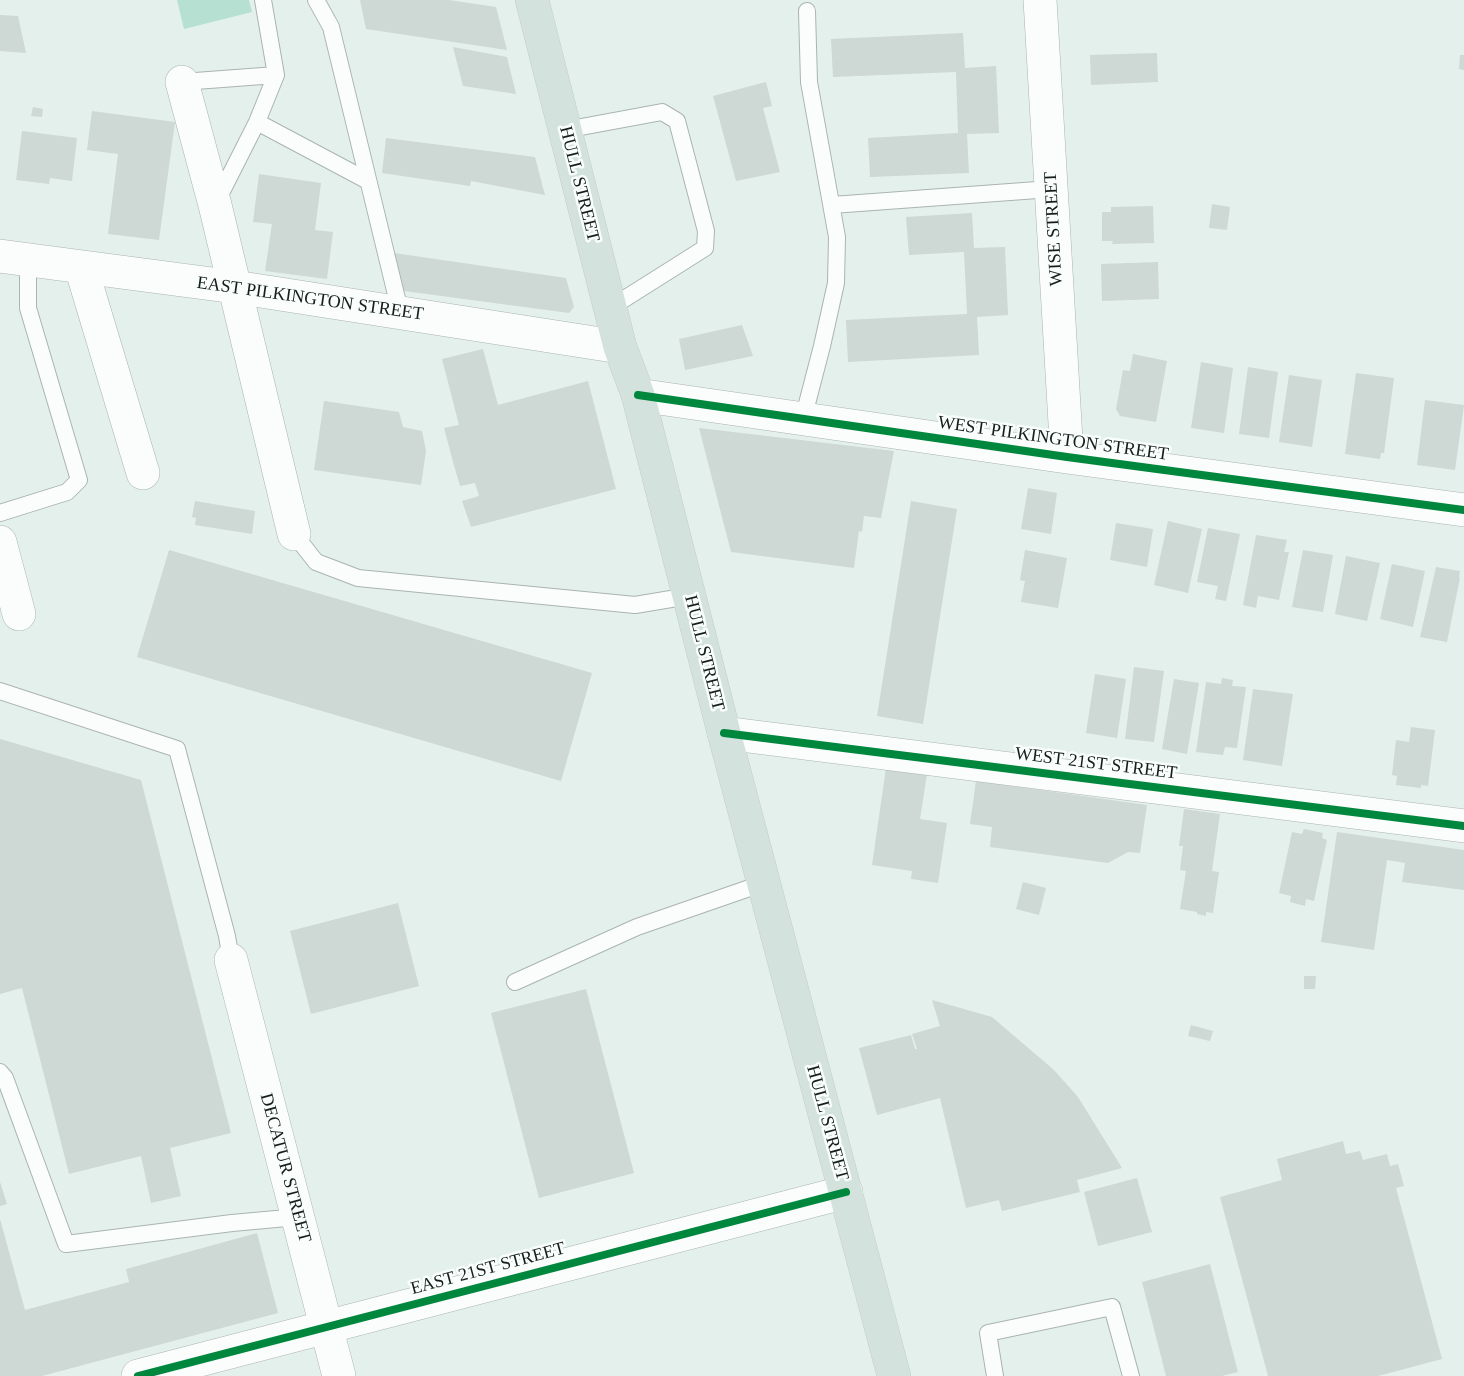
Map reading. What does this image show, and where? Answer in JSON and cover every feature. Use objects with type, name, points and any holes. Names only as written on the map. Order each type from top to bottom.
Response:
[{"type":"main road","name":"HULL STREET","points":[[532,0],[620,347],[638,395],[724,733],[894,1376]]},
{"type":"street","name":"WISE STREET","points":[[1040,0],[1067,457]]},
{"type":"street","points":[[182,82],[215,205],[294,534]]},
{"type":"street","name":"EAST PILKINGTON STREET","points":[[14,258],[400,311],[620,347]]},
{"type":"street","points":[[81,267],[143,473]]},
{"type":"street","name":"WEST PILKINGTON STREET","points":[[638,395],[1067,457],[1464,510]]},
{"type":"street","points":[[0,542],[19,614]]},
{"type":"street","name":"WEST 21ST STREET","points":[[724,733],[1464,826]]},
{"type":"street","name":"DECATUR STREET","points":[[231,960],[339,1376]]},
{"type":"street","name":"EAST 21ST STREET","points":[[138,1376],[846,1192]]},
{"type":"lane","points":[[215,205],[257,122],[276,75],[263,0]]},
{"type":"lane","points":[[316,0],[331,27],[400,311]]},
{"type":"lane","points":[[803,419],[836,283],[837,237],[809,82],[807,11]]},
{"type":"lane","points":[[182,82],[276,75]]},
{"type":"lane","points":[[565,130],[662,112],[677,121],[706,231],[705,248],[610,308]]},
{"type":"lane","points":[[257,122],[368,181]]},
{"type":"lane","points":[[832,206],[1051,189]]},
{"type":"lane","points":[[0,513],[67,492],[79,480],[14,258]]},
{"type":"lane","points":[[294,534],[315,562],[358,578],[635,605],[689,596]]},
{"type":"lane","points":[[0,691],[177,749],[227,936],[231,960]]},
{"type":"lane","points":[[515,982],[637,927],[764,883]]},
{"type":"lane","points":[[0,1072],[5,1078],[66,1244],[298,1217]]},
{"type":"lane","points":[[995,1376],[988,1333],[1112,1306],[1131,1376]]},
{"type":"green space","points":[[177,0],[249,0],[252,12],[184,29]]},
{"type":"building","points":[[360,0],[449,0],[496,7],[507,50],[366,29]]},
{"type":"building","points":[[0,15],[18,16],[26,53],[0,51]]},
{"type":"building","points":[[963,33],[965,68],[996,66],[999,133],[967,134],[969,173],[870,177],[868,138],[958,133],[956,72],[833,77],[831,39]]},
{"type":"building","points":[[453,47],[507,57],[516,94],[463,86]]},
{"type":"building","points":[[1157,53],[1158,82],[1091,85],[1090,55]]},
{"type":"building","points":[[1460,55],[1464,55],[1464,70],[1459,69]]},
{"type":"building","points":[[766,82],[772,106],[763,108],[780,172],[736,181],[713,96]]},
{"type":"building","points":[[33,107],[43,109],[42,117],[31,116]]},
{"type":"building","points":[[92,111],[175,122],[159,240],[108,234],[118,154],[87,150]]},
{"type":"building","points":[[22,131],[77,138],[72,181],[50,178],[49,184],[16,180]]},
{"type":"building","points":[[386,138],[535,157],[545,195],[471,181],[470,186],[382,173]]},
{"type":"building","points":[[259,174],[321,183],[315,230],[333,232],[327,279],[265,271],[272,224],[253,222]]},
{"type":"building","points":[[1212,204],[1230,207],[1227,230],[1209,228]]},
{"type":"building","points":[[1153,206],[1154,243],[1112,244],[1113,241],[1102,241],[1102,212],[1111,212],[1111,207]]},
{"type":"building","points":[[972,213],[974,248],[1005,247],[1008,315],[977,317],[979,355],[848,362],[846,320],[967,314],[964,252],[909,255],[906,217]]},
{"type":"building","points":[[394,253],[566,278],[574,307],[569,313],[404,291]]},
{"type":"building","points":[[1158,262],[1159,299],[1102,301],[1101,264]]},
{"type":"building","points":[[742,325],[753,356],[685,370],[679,339]]},
{"type":"building","points":[[483,349],[498,405],[588,381],[616,489],[471,527],[462,501],[479,496],[475,483],[460,486],[453,462],[444,428],[459,425],[442,359]]},
{"type":"building","points":[[1133,354],[1167,361],[1156,422],[1120,416],[1116,409],[1123,370],[1130,371]]},
{"type":"building","points":[[1201,362],[1233,368],[1224,433],[1191,428]]},
{"type":"building","points":[[1248,367],[1278,372],[1269,438],[1239,434]]},
{"type":"building","points":[[1356,373],[1394,378],[1384,453],[1381,453],[1380,459],[1345,454]]},
{"type":"building","points":[[1289,375],[1322,380],[1312,447],[1279,442]]},
{"type":"building","points":[[1425,400],[1464,405],[1455,470],[1417,465]]},
{"type":"building","points":[[324,401],[399,412],[403,427],[422,431],[426,451],[421,485],[314,470]]},
{"type":"building","points":[[699,428],[894,451],[881,518],[864,516],[862,532],[859,531],[854,568],[731,552]]},
{"type":"building","points":[[1028,488],[1057,493],[1051,534],[1021,529]]},
{"type":"building","points":[[195,501],[255,511],[252,534],[195,525],[196,518],[192,517]]},
{"type":"building","points":[[911,501],[957,509],[923,724],[877,716]]},
{"type":"building","points":[[1168,521],[1202,529],[1188,593],[1154,585]]},
{"type":"building","points":[[1116,523],[1153,529],[1147,567],[1110,560]]},
{"type":"building","points":[[1208,528],[1240,534],[1226,601],[1215,599],[1218,586],[1197,582]]},
{"type":"building","points":[[1256,535],[1287,540],[1284,552],[1289,552],[1279,600],[1258,596],[1256,608],[1243,605]]},
{"type":"building","points":[[169,550],[592,673],[561,781],[137,657]]},
{"type":"building","points":[[1025,550],[1067,558],[1058,608],[1021,602],[1025,581],[1020,580]]},
{"type":"building","points":[[1303,550],[1333,555],[1323,612],[1292,607]]},
{"type":"building","points":[[1346,556],[1380,563],[1367,621],[1335,614]]},
{"type":"building","points":[[1392,564],[1425,571],[1413,627],[1380,619]]},
{"type":"building","points":[[1436,567],[1460,571],[1447,642],[1420,637]]},
{"type":"building","points":[[1134,667],[1164,671],[1154,742],[1125,739]]},
{"type":"building","points":[[1095,674],[1126,679],[1117,738],[1086,733]]},
{"type":"building","points":[[1222,678],[1233,680],[1232,686],[1246,687],[1237,748],[1225,747],[1223,755],[1196,752],[1206,682],[1221,684]]},
{"type":"building","points":[[1174,679],[1199,683],[1187,754],[1162,749]]},
{"type":"building","points":[[1253,689],[1293,694],[1282,766],[1243,760]]},
{"type":"building","points":[[1411,727],[1435,730],[1428,786],[1421,785],[1421,788],[1396,785],[1397,776],[1392,775],[1396,740],[1409,742]]},
{"type":"building","points":[[0,739],[141,780],[231,1133],[170,1148],[181,1196],[151,1203],[141,1156],[69,1174],[22,988],[0,994]]},
{"type":"building","points":[[886,768],[927,774],[920,819],[947,823],[938,883],[911,879],[912,871],[872,865]]},
{"type":"building","points":[[976,781],[1147,805],[1140,853],[1128,852],[1108,863],[990,847],[992,827],[970,824]]},
{"type":"building","points":[[1184,809],[1220,814],[1212,871],[1219,872],[1213,913],[1206,912],[1206,916],[1180,909],[1186,871],[1180,870],[1183,846],[1179,846]]},
{"type":"building","points":[[1304,829],[1323,833],[1322,838],[1327,840],[1314,901],[1306,899],[1305,906],[1290,902],[1291,896],[1279,893],[1292,832],[1302,834]]},
{"type":"building","points":[[1337,832],[1464,850],[1464,890],[1402,882],[1405,863],[1387,860],[1374,950],[1321,942]]},
{"type":"building","points":[[1023,882],[1046,888],[1039,915],[1016,909]]},
{"type":"building","points":[[398,903],[419,986],[311,1014],[290,931]]},
{"type":"building","points":[[1304,976],[1316,976],[1315,989],[1304,989]]},
{"type":"building","points":[[586,989],[634,1173],[539,1198],[491,1013]]},
{"type":"building","points":[[932,1000],[992,1017],[1054,1070],[1078,1097],[1122,1168],[1077,1180],[1080,1192],[1002,1211],[999,1200],[966,1208],[940,1098],[877,1115],[859,1048],[911,1035],[915,1049],[917,1049],[912,1034],[940,1026]]},
{"type":"building","points":[[1191,1025],[1213,1031],[1210,1041],[1188,1036]]},
{"type":"building","points":[[1343,1141],[1346,1154],[1360,1151],[1363,1160],[1387,1154],[1390,1166],[1398,1164],[1404,1186],[1396,1188],[1442,1359],[1378,1376],[1268,1376],[1220,1197],[1282,1180],[1277,1159]]},
{"type":"building","points":[[1137,1178],[1152,1232],[1098,1246],[1084,1192]]},
{"type":"building","points":[[0,1182],[7,1204],[0,1206]]},
{"type":"building","points":[[0,1219],[25,1310],[129,1282],[126,1269],[257,1233],[278,1313],[42,1376],[0,1376]]},
{"type":"building","points":[[1210,1264],[1238,1372],[1222,1376],[1166,1376],[1142,1282]]},
{"type":"cycle path","points":[[638,395],[1067,457],[1464,510]]},
{"type":"cycle path","points":[[724,733],[1464,826]]},
{"type":"cycle path","points":[[138,1376],[846,1192]]}]
